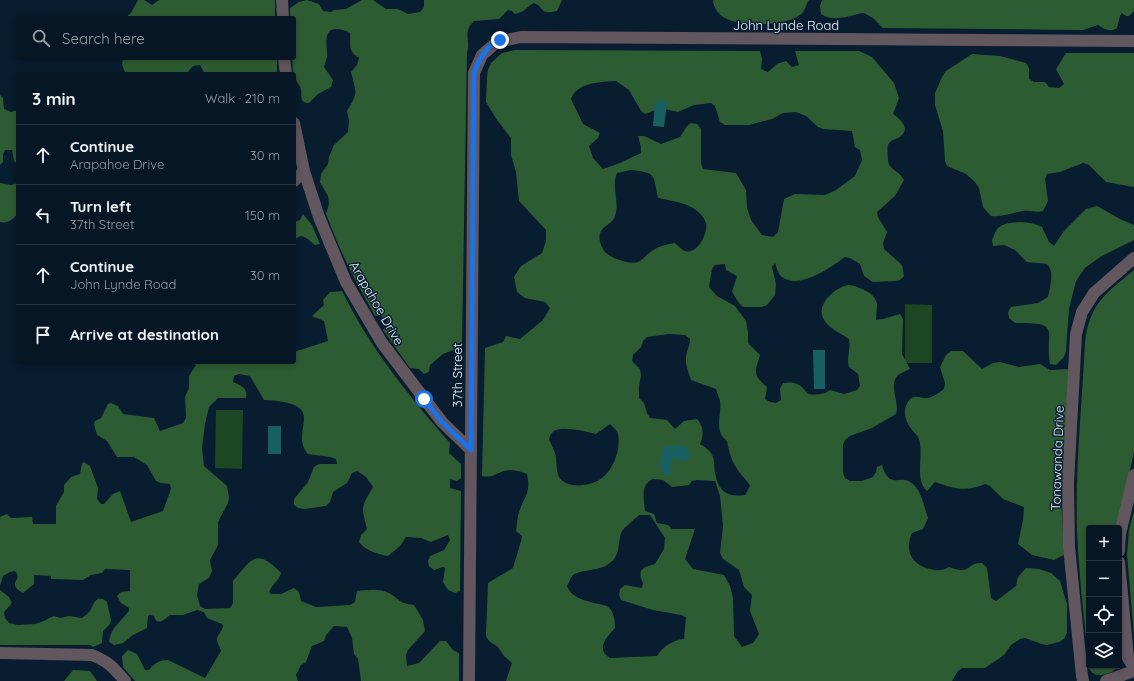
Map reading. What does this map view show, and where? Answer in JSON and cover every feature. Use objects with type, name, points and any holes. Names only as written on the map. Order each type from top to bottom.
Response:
[{"type":"street","points":[[282,0],[283,16]]},
{"type":"street","name":"John Lynde Road","points":[[474,92],[474,73],[482,55],[497,42],[520,37],[1134,41]]},
{"type":"street","points":[[284,60],[286,72]]},
{"type":"street","name":"37th Street","points":[[469,681],[474,92]]},
{"type":"street","name":"Arapahoe Drive","points":[[296,133],[304,171],[319,217],[346,282],[378,336],[442,422],[471,450]]},
{"type":"street","points":[[296,179],[304,171]]},
{"type":"street","name":"Tonawanda Drive","points":[[1083,681],[1069,546],[1068,483],[1076,334],[1082,312],[1094,293],[1134,258]]},
{"type":"street","points":[[1122,526],[1134,475]]},
{"type":"street","points":[[1106,681],[1134,670],[1128,658],[1122,594]]},
{"type":"street","points":[[0,653],[92,655],[105,660],[125,681]]},
{"type":"shaded area","points":[[138,0],[144,0],[152,5],[159,0],[275,0],[275,16],[127,16],[131,13]]},
{"type":"shaded area","points":[[307,0],[319,4],[323,11],[331,12],[334,10],[346,9],[362,0],[373,0],[386,9],[398,9],[408,14],[420,12],[424,7],[424,0],[562,0],[557,11],[545,12],[534,3],[519,13],[515,14],[508,10],[499,19],[474,21],[468,29],[462,343],[453,350],[443,354],[430,365],[429,372],[424,374],[419,369],[410,368],[383,330],[388,324],[387,319],[380,316],[375,316],[352,274],[326,214],[329,204],[328,196],[320,182],[321,174],[328,164],[334,145],[348,132],[349,121],[347,111],[355,96],[351,72],[357,65],[359,58],[351,50],[350,33],[341,29],[331,30],[328,33],[326,40],[327,57],[324,67],[333,80],[331,87],[318,94],[309,103],[304,102],[302,100],[301,89],[296,79],[296,72],[293,72],[292,60],[296,60],[296,16],[290,16],[290,8],[299,2]]},
{"type":"shaded area","points":[[714,0],[809,0],[802,13],[793,19],[774,23],[752,24],[732,21],[720,15],[715,8]]},
{"type":"shaded area","points":[[822,0],[1134,0],[1134,11],[1129,16],[1122,13],[1117,28],[1112,30],[1105,29],[1098,25],[1083,30],[883,28],[873,18],[864,13],[842,18],[826,17],[821,14],[820,6]]},
{"type":"shaded area","points":[[515,50],[760,51],[762,59],[761,69],[768,72],[777,64],[786,61],[792,67],[799,65],[795,51],[859,51],[872,57],[894,83],[899,98],[893,114],[901,121],[905,130],[904,133],[888,145],[889,164],[904,180],[895,196],[877,212],[878,217],[887,232],[883,243],[884,249],[902,265],[904,276],[900,280],[895,281],[873,282],[864,276],[860,264],[850,258],[845,257],[815,276],[797,281],[782,277],[775,263],[772,267],[776,284],[775,295],[767,305],[762,307],[743,307],[739,303],[732,292],[737,276],[726,270],[725,264],[715,265],[712,269],[709,287],[717,296],[735,306],[746,321],[748,343],[760,355],[756,373],[759,379],[767,387],[765,399],[776,403],[781,400],[780,389],[783,383],[795,383],[803,388],[808,394],[823,394],[830,390],[844,394],[857,390],[860,386],[858,374],[849,367],[849,339],[831,327],[823,318],[822,307],[828,297],[838,289],[848,285],[870,293],[877,304],[876,320],[900,314],[903,319],[902,354],[910,369],[898,375],[895,379],[894,389],[897,405],[896,414],[872,428],[850,436],[845,440],[843,445],[843,473],[845,478],[850,481],[862,481],[873,477],[877,467],[882,465],[888,478],[892,480],[904,480],[913,484],[921,495],[928,518],[923,529],[912,533],[909,551],[914,561],[924,567],[938,570],[949,567],[962,570],[973,564],[982,563],[987,568],[991,598],[996,601],[1016,586],[1018,577],[1026,568],[1039,569],[1051,573],[1060,581],[1067,604],[1067,633],[1064,639],[1047,645],[1025,638],[1020,639],[1011,645],[1004,655],[985,668],[962,668],[958,671],[952,681],[506,681],[512,663],[504,656],[498,647],[489,641],[486,636],[488,583],[513,568],[522,536],[516,531],[518,517],[521,506],[527,494],[528,480],[527,474],[512,470],[506,470],[491,476],[482,476],[485,348],[503,342],[506,336],[520,339],[543,320],[550,308],[545,302],[525,298],[517,292],[514,277],[521,266],[542,253],[546,241],[546,230],[519,201],[516,172],[511,155],[511,138],[497,120],[486,102],[488,70],[491,63],[502,53]],"holes":[[[616,81],[629,90],[641,111],[645,114],[661,108],[678,112],[694,105],[711,103],[715,106],[720,122],[725,125],[749,125],[772,119],[783,113],[796,112],[806,116],[818,127],[823,129],[852,131],[855,147],[860,150],[862,160],[855,176],[836,190],[825,195],[795,194],[784,199],[778,232],[773,237],[762,235],[751,220],[747,208],[746,190],[736,173],[703,169],[701,163],[701,129],[697,124],[691,123],[687,126],[680,137],[661,144],[644,136],[638,136],[641,153],[603,169],[593,158],[589,146],[598,138],[600,133],[583,124],[571,99],[578,89],[597,83]],[[631,170],[645,172],[654,179],[658,198],[675,201],[691,207],[698,212],[706,223],[704,237],[698,247],[694,250],[685,251],[675,243],[666,245],[655,249],[640,261],[634,263],[618,260],[608,255],[600,243],[600,236],[601,231],[613,220],[615,216],[617,205],[615,178],[617,173]],[[668,334],[685,335],[690,339],[686,361],[691,380],[716,389],[720,401],[720,432],[727,441],[730,455],[734,464],[750,485],[745,495],[738,496],[728,494],[724,492],[718,484],[712,455],[708,449],[700,444],[703,431],[697,419],[684,421],[675,429],[667,420],[650,418],[644,403],[639,398],[641,375],[640,369],[632,361],[633,355],[641,347],[643,341],[647,337]],[[610,424],[617,433],[619,440],[616,458],[610,469],[598,481],[586,485],[573,485],[563,481],[558,475],[555,453],[549,439],[551,434],[555,430],[560,429],[580,430],[596,434]],[[653,479],[663,480],[672,487],[689,485],[692,481],[697,480],[715,481],[720,496],[723,526],[720,553],[723,559],[739,570],[744,587],[752,595],[750,611],[759,634],[753,643],[742,647],[734,636],[733,598],[730,586],[724,575],[693,569],[685,559],[695,529],[672,529],[668,525],[657,523],[654,514],[645,511],[644,488]],[[639,515],[650,515],[665,538],[664,549],[655,564],[642,569],[640,575],[643,583],[642,588],[625,585],[620,589],[619,595],[621,600],[653,610],[686,617],[684,639],[669,644],[662,649],[657,656],[610,658],[603,651],[603,647],[606,639],[615,628],[612,611],[606,606],[576,597],[567,586],[573,575],[576,573],[602,567],[614,559],[621,533],[624,528]]]},
{"type":"shaded area","points":[[1066,53],[1134,53],[1134,187],[1106,182],[1089,165],[1083,163],[1060,172],[1047,174],[1045,179],[1048,201],[1043,211],[1023,211],[991,216],[983,207],[979,188],[975,182],[966,174],[947,166],[945,161],[943,131],[935,105],[935,93],[942,77],[946,71],[972,54],[1000,56],[1026,63],[1029,68],[1029,79],[1034,82],[1045,82],[1049,87],[1059,88],[1064,84],[1056,69]]},
{"type":"shaded area","points":[[123,60],[277,60],[277,72],[204,72],[200,65],[193,66],[188,72],[125,72],[122,65]]},
{"type":"shaded area","points":[[0,95],[3,98],[4,109],[11,112],[16,111],[16,163],[14,161],[12,150],[5,150],[3,154],[3,162],[0,165]]},
{"type":"shaded area","points":[[655,101],[667,102],[664,127],[653,126]]},
{"type":"shaded area","points":[[0,183],[11,185],[16,184],[16,216],[8,222],[0,222]]},
{"type":"shaded area","points":[[1097,206],[1134,225],[1134,240],[1100,257],[1085,268],[1076,281],[1069,309],[1066,351],[1064,357],[1056,365],[1050,364],[1049,331],[1046,327],[1040,324],[1015,323],[1009,318],[1008,312],[1011,307],[1038,303],[1048,297],[1051,271],[1047,264],[1027,262],[1015,250],[1004,245],[993,246],[992,240],[997,229],[1002,225],[1019,222],[1042,227],[1049,242],[1054,246],[1064,231],[1086,209]]},
{"type":"shaded area","points":[[303,214],[312,225],[320,244],[315,245],[303,236],[296,238],[296,221],[300,220]]},
{"type":"shaded area","points":[[1134,270],[1134,452],[1118,525],[1086,525],[1086,634],[1077,530],[1078,460],[1085,342],[1087,329],[1095,308],[1100,300]]},
{"type":"shaded area","points":[[342,291],[365,332],[391,371],[450,443],[449,453],[461,464],[461,478],[457,481],[450,479],[450,488],[461,491],[460,591],[455,593],[448,590],[443,582],[445,568],[443,567],[434,570],[429,566],[428,561],[430,556],[444,550],[450,540],[448,535],[431,542],[421,538],[406,537],[400,546],[388,556],[372,552],[359,542],[361,535],[367,529],[363,511],[364,503],[373,487],[366,477],[357,471],[352,473],[347,483],[333,492],[330,502],[326,506],[304,509],[298,508],[294,505],[294,499],[308,482],[314,467],[319,464],[337,464],[336,459],[308,454],[303,445],[303,412],[297,406],[285,402],[264,400],[250,376],[239,374],[234,376],[233,382],[245,389],[246,398],[218,398],[209,407],[205,424],[202,448],[204,466],[227,486],[229,497],[228,503],[218,522],[218,545],[210,560],[212,571],[209,578],[199,584],[197,595],[200,606],[205,609],[230,608],[233,603],[233,581],[250,562],[260,558],[273,565],[281,573],[270,589],[269,592],[271,594],[281,594],[294,588],[299,592],[301,601],[316,607],[350,605],[355,602],[357,591],[385,591],[402,602],[414,605],[423,620],[425,631],[408,650],[406,655],[407,666],[419,663],[440,641],[446,641],[453,650],[459,653],[459,681],[361,681],[358,659],[354,654],[352,638],[347,627],[334,626],[326,635],[324,641],[312,646],[306,662],[301,665],[296,675],[298,681],[135,681],[123,667],[122,656],[128,650],[137,654],[145,670],[149,670],[160,661],[168,660],[205,678],[221,651],[217,639],[223,626],[222,624],[207,618],[204,612],[197,610],[183,615],[170,615],[159,622],[154,616],[150,615],[148,616],[147,628],[133,635],[123,643],[114,645],[109,642],[111,633],[129,611],[129,608],[121,603],[117,596],[121,592],[130,591],[130,570],[105,569],[102,573],[91,575],[83,580],[51,579],[51,576],[34,575],[34,584],[23,593],[15,587],[18,577],[15,571],[3,576],[0,586],[0,517],[7,514],[11,518],[32,517],[33,524],[56,524],[56,506],[64,492],[64,485],[71,477],[80,474],[82,463],[84,462],[90,466],[98,488],[97,499],[101,504],[104,504],[113,494],[120,491],[131,522],[163,511],[171,489],[170,484],[156,481],[147,465],[134,457],[117,457],[107,441],[97,435],[94,424],[95,421],[101,418],[108,404],[111,403],[118,406],[123,414],[154,418],[160,431],[183,423],[186,418],[185,397],[189,388],[189,376],[196,365],[194,364],[296,364],[296,351],[328,341],[324,321],[312,316],[324,305],[323,300],[330,292]]},
{"type":"shaded area","points":[[905,304],[932,305],[932,363],[905,363]]},
{"type":"shaded area","points":[[813,350],[825,350],[825,389],[814,389]]},
{"type":"shaded area","points":[[951,351],[963,351],[982,369],[993,363],[1000,362],[1019,367],[1040,364],[1050,370],[1069,369],[1061,497],[1064,555],[1054,560],[1032,555],[1018,544],[1024,507],[1003,499],[990,486],[985,484],[960,489],[935,482],[927,491],[923,486],[920,474],[921,453],[919,439],[907,422],[905,410],[910,399],[917,397],[928,398],[944,389],[945,383],[940,367],[946,355]]},
{"type":"shaded area","points":[[216,410],[243,410],[242,469],[215,468]]},
{"type":"shaded area","points":[[268,426],[281,426],[281,454],[268,454]]},
{"type":"shaded area","points":[[667,446],[684,446],[688,448],[690,456],[682,462],[672,458],[670,474],[666,476],[662,474],[660,461],[663,448]]},
{"type":"shaded area","points":[[1134,511],[1134,635],[1127,555],[1129,530]]},
{"type":"shaded area","points":[[0,590],[9,597],[12,603],[4,612],[5,618],[9,623],[18,625],[35,624],[54,616],[60,618],[69,616],[82,618],[89,612],[96,600],[100,599],[107,602],[111,620],[110,624],[103,631],[102,643],[93,647],[90,645],[0,645]]},
{"type":"shaded area","points":[[1090,669],[1116,669],[1104,675],[1094,674]]},
{"type":"shaded area","points":[[73,670],[90,671],[97,681],[64,681]]},
{"type":"route","points":[[424,399],[442,422],[471,450],[474,73],[482,55],[500,40]]}]
